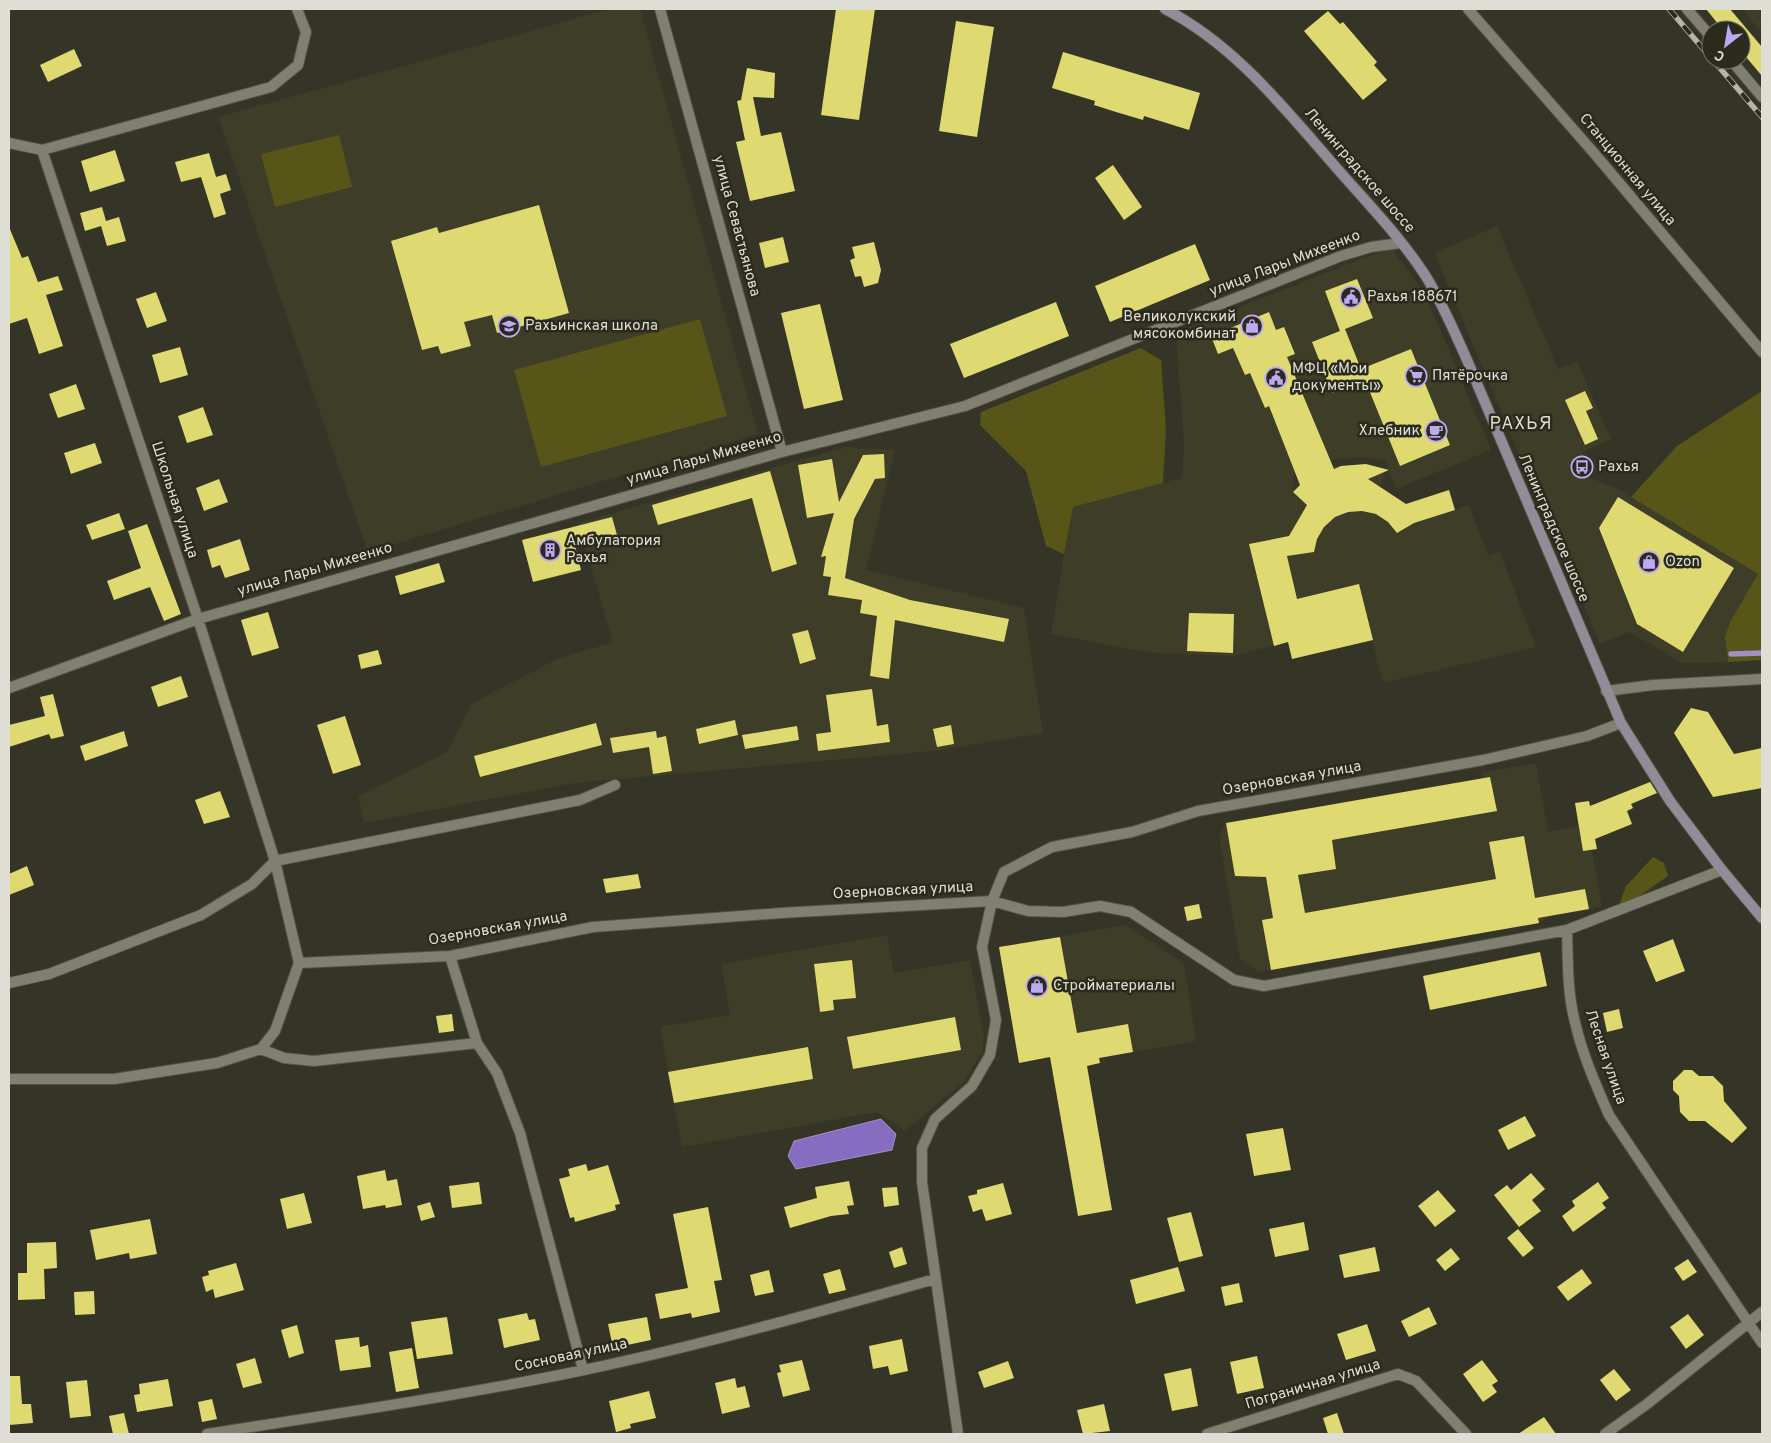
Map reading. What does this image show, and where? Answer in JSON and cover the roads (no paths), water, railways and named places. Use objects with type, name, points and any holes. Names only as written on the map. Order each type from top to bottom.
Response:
[{"type":"street","points":[[9,143],[42,150],[271,87],[298,65],[306,32],[297,9]]},
{"type":"street","name":"улица Севастьянова","points":[[660,9],[782,452]]},
{"type":"street","name":"Ленинградское шоссе","points":[[1166,9],[1209,34],[1259,82],[1401,243],[1426,276],[1446,313],[1621,723],[1670,801],[1722,870],[1762,918]]},
{"type":"street","name":"Станционная улица","points":[[1468,9],[1594,153],[1762,352]]},
{"type":"street","points":[[1687,9],[1701,25]]},
{"type":"street","points":[[1739,70],[1762,97]]},
{"type":"street","name":"Школьная улица","points":[[42,150],[198,618],[275,861],[299,963]]},
{"type":"street","name":"улица Лары Михеенко","points":[[9,688],[198,618],[782,452],[965,406],[1341,256],[1371,247],[1401,243]]},
{"type":"street","points":[[1606,691],[1654,685],[1762,679]]},
{"type":"street","name":"Озерновская улица","points":[[992,900],[1004,872],[1052,847],[1132,832],[1198,811],[1484,760],[1587,736],[1621,723]]},
{"type":"street","points":[[9,983],[49,974],[201,915],[252,884],[275,861],[580,800],[616,784]]},
{"type":"street","points":[[1567,930],[1722,870]]},
{"type":"street","points":[[958,1434],[922,1182],[922,1148],[935,1119],[972,1086],[990,1055],[996,1020],[982,947],[992,900]]},
{"type":"street","name":"Озерновская улица","points":[[299,963],[450,956],[593,927],[992,900],[1028,911],[1063,912],[1100,906],[1131,912],[1234,980],[1264,986],[1567,930]]},
{"type":"street","name":"Лесная улица","points":[[1567,930],[1569,981],[1574,1021],[1596,1088],[1609,1115],[1762,1343]]},
{"type":"street","points":[[450,956],[478,1043],[497,1073],[520,1133],[583,1370]]},
{"type":"street","points":[[9,1080],[114,1080],[217,1063],[261,1049],[275,1031],[299,963]]},
{"type":"street","points":[[261,1049],[284,1058],[314,1061],[478,1043]]},
{"type":"street","name":"Сосновая улица","points":[[207,1434],[414,1401],[583,1370],[761,1329],[935,1279]]},
{"type":"street","points":[[1604,1434],[1749,1324],[1762,1312]]},
{"type":"street","name":"Пограничная улица","points":[[1206,1434],[1398,1374],[1416,1381],[1466,1434]]},
{"type":"waterway","points":[[1731,654],[1762,653]]},
{"type":"railway","points":[[1669,9],[1701,46]]},
{"type":"railway","points":[[1722,70],[1762,117]]},
{"type":"place","name":"Рахья 188671","points":[[1351,297]]},
{"type":"place","name":"Рахьинская школа","points":[[509,326]]},
{"type":"place","name":"Великолукский мясокомбинат","points":[[1252,326]]},
{"type":"place","name":"Пятёрочка","points":[[1416,376]]},
{"type":"place","name":"МФЦ «Мои документы»","points":[[1276,378]]},
{"type":"place","name":"Хлебник","points":[[1436,431]]},
{"type":"place","name":"Рахья","points":[[1582,467]]},
{"type":"place","name":"Амбулатория Рахья","points":[[550,550]]},
{"type":"place","name":"Ozon","points":[[1649,562]]},
{"type":"place","name":"Стройматериалы","points":[[1037,986]]},
{"type":"district","name":"РАХЬЯ","points":[[1521,424]]}]
